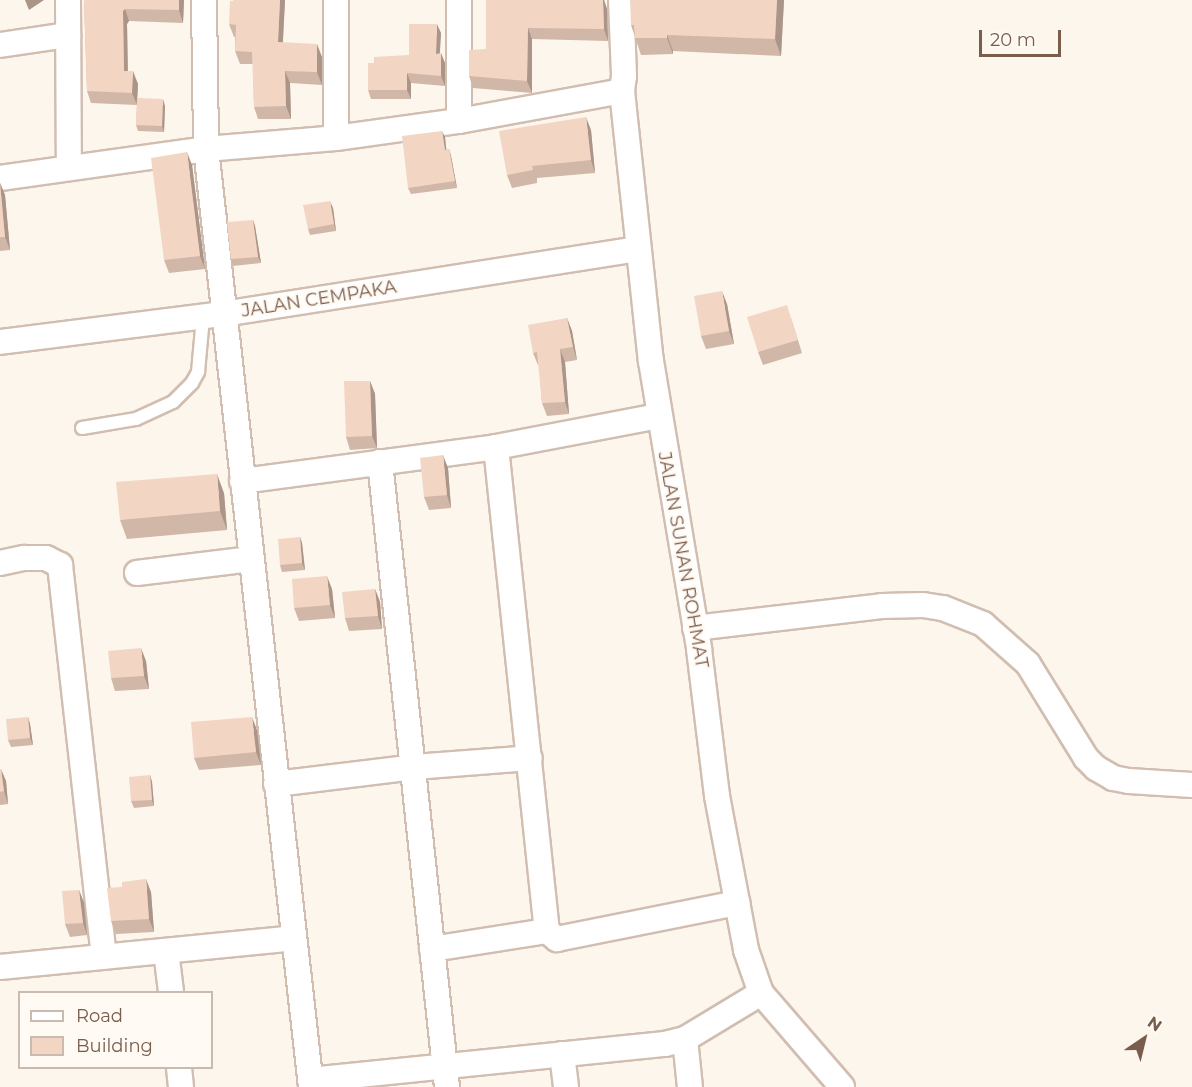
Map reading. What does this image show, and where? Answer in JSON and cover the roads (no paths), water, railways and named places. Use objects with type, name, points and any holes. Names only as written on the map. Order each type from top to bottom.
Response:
[{"type":"street","points":[[68,0],[69,168]]},
{"type":"street","points":[[204,0],[206,149],[213,315],[242,481],[311,1083],[446,1077],[562,1054],[665,1044],[685,1039],[761,993]]},
{"type":"street","points":[[336,0],[336,138]]},
{"type":"street","points":[[459,0],[459,122]]},
{"type":"street","name":"JALAN SUNAN ROHMAT","points":[[621,0],[624,76],[622,91],[638,249],[659,416],[695,628],[717,796],[746,950],[761,993],[842,1087]]},
{"type":"street","points":[[0,45],[68,35]]},
{"type":"street","points":[[0,178],[206,149],[336,138],[459,122],[622,91]]},
{"type":"street","name":"JALAN CEMPAKA","points":[[0,342],[213,315],[638,249]]},
{"type":"street","points":[[242,481],[496,447],[659,416]]},
{"type":"street","points":[[496,447],[547,932]]},
{"type":"street","points":[[380,462],[446,1077]]},
{"type":"street","points":[[0,563],[24,558],[46,558],[60,565],[104,957]]},
{"type":"street","points":[[137,573],[251,559]]},
{"type":"street","points":[[695,628],[882,606],[923,605],[943,608],[984,624],[1028,664],[1086,758],[1096,768],[1113,778],[1128,781],[1192,785]]},
{"type":"street","points":[[276,784],[414,767],[530,758]]},
{"type":"street","points":[[432,949],[547,932],[557,939],[737,903]]},
{"type":"street","points":[[0,967],[294,938]]},
{"type":"street","points":[[166,951],[171,991]]},
{"type":"street","points":[[685,1039],[690,1087]]},
{"type":"street","points":[[562,1054],[566,1087]]},
{"type":"lane","points":[[82,428],[136,419],[173,402],[192,383],[198,372],[213,315]]}]
